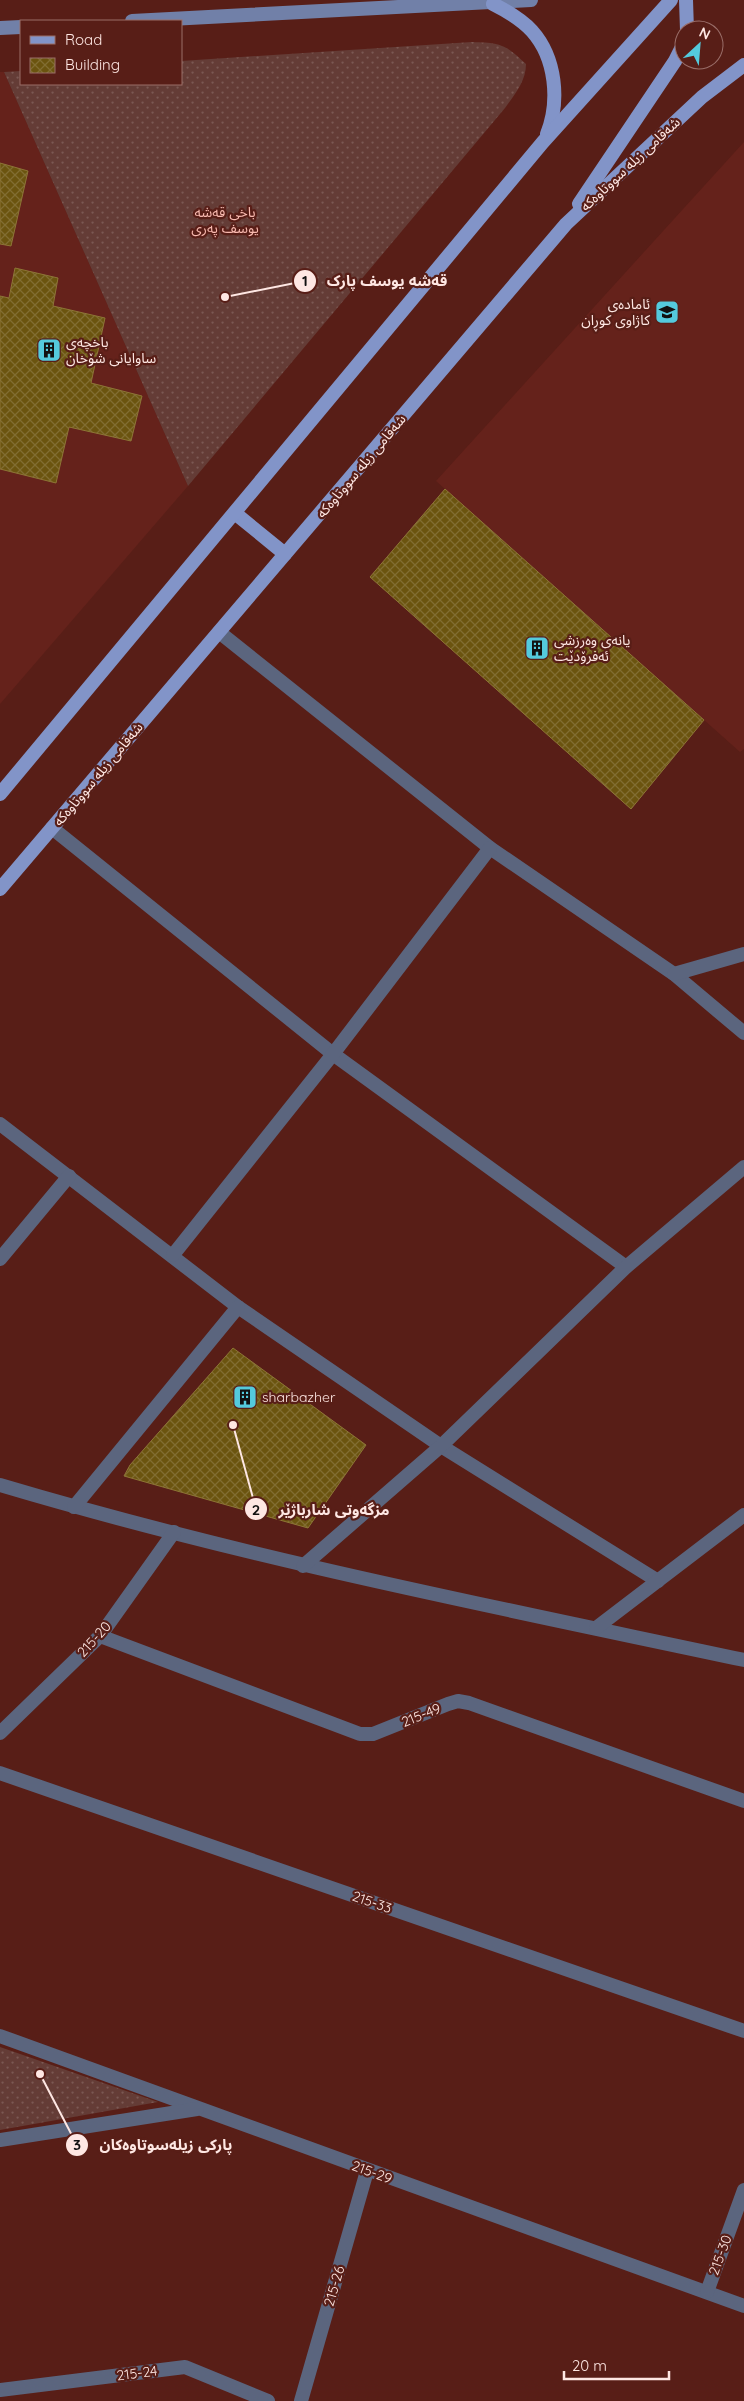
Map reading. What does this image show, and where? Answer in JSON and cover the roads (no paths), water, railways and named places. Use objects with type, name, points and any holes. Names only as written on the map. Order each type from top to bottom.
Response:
[{"type":"main road","points":[[153,20],[493,4],[531,0]]},
{"type":"main road","points":[[0,794],[236,514],[543,142],[671,0]]},
{"type":"main road","points":[[686,0],[687,20]]},
{"type":"main road","points":[[493,4],[514,15],[532,31],[545,51],[553,74],[555,97],[552,121],[543,142]]},
{"type":"main road","points":[[0,28],[20,27]]},
{"type":"main road","points":[[566,224],[674,62]]},
{"type":"main road","name":"شەقامی زیلە سووتاوەکە","points":[[0,889],[566,224],[702,97],[744,65]]},
{"type":"main road","points":[[236,514],[285,554]]},
{"type":"street","points":[[219,632],[490,848],[674,974],[744,1033]]},
{"type":"street","points":[[52,828],[333,1054],[626,1267]]},
{"type":"street","points":[[173,1255],[333,1054],[490,848]]},
{"type":"street","points":[[674,974],[744,954]]},
{"type":"street","points":[[0,1124],[173,1255],[238,1307],[441,1446],[658,1581]]},
{"type":"street","points":[[303,1566],[441,1446],[626,1267],[744,1167]]},
{"type":"street","points":[[0,1258],[69,1176]]},
{"type":"street","points":[[74,1507],[238,1307]]},
{"type":"street","points":[[0,1485],[74,1507],[303,1566],[744,1660]]},
{"type":"street","points":[[596,1628],[744,1515]]},
{"type":"street","name":"215-20","points":[[0,1733],[100,1636],[174,1532]]},
{"type":"street","name":"215-49","points":[[100,1636],[360,1734],[372,1734],[448,1704],[458,1702],[469,1703],[744,1801]]},
{"type":"street","name":"215-33","points":[[0,1773],[744,2031]]},
{"type":"street","name":"215-29","points":[[0,2036],[367,2171],[744,2306]]},
{"type":"street","points":[[0,2140],[198,2109]]},
{"type":"street","name":"215-26","points":[[301,2401],[367,2171]]},
{"type":"street","name":"215-30","points":[[707,2292],[744,2190]]},
{"type":"street","name":"215-24","points":[[0,2390],[186,2367],[268,2401]]},
{"type":"place","name":"قەشە یوسف پارک","points":[[225,297]]},
{"type":"place","name":"ئامادەی کاژاوی کوڕان","points":[[667,312]]},
{"type":"place","name":"باخچەی ساوایانی شۆخان","points":[[49,350]]},
{"type":"place","name":"یانەی وەرزشی ئەفرۆدێت","points":[[537,648]]},
{"type":"place","name":"sharbazher","points":[[245,1397]]},
{"type":"place","name":"مزگەوتی شارباژێر","points":[[233,1425]]},
{"type":"place","name":"پارکی زیلەسوتاوەکان","points":[[40,2074]]},
{"type":"park label","name":"باخی قەشە یوسف پەری","points":[[225,220]]}]
